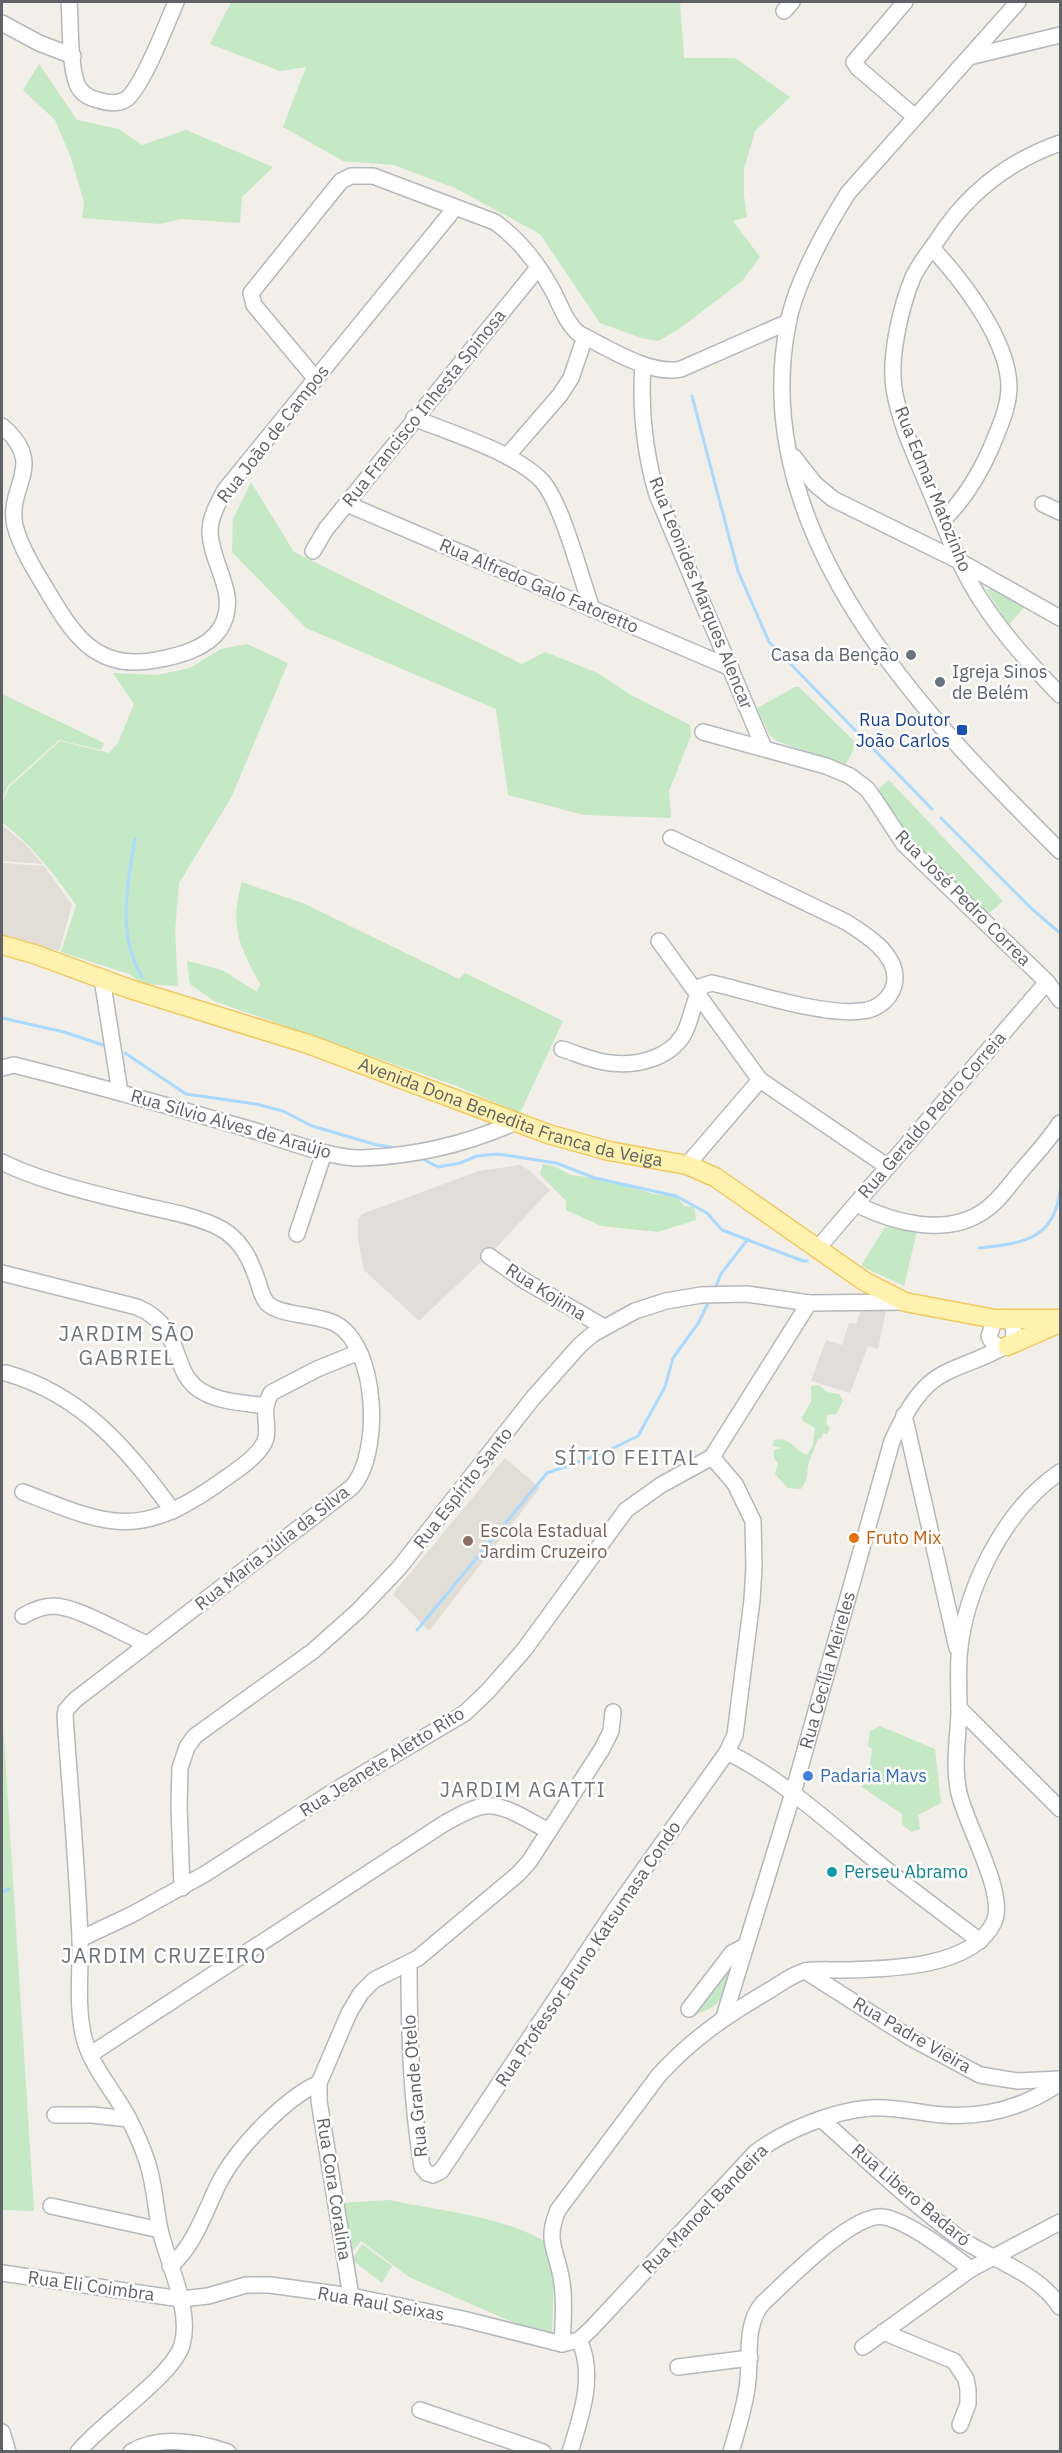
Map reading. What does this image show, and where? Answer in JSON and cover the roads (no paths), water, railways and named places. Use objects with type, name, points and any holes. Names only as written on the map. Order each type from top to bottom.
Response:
[{"type":"main road","name":"Avenida Dona Benedita Franca da Veiga","points":[[2,945],[308,1044],[548,1134],[609,1151],[687,1165],[715,1177],[864,1281],[905,1302],[1003,1320],[1060,1321]]},
{"type":"main road","points":[[1000,1345],[1060,1321]]},
{"type":"street","points":[[69,2],[74,73],[82,93],[100,101],[112,103],[126,100],[138,85],[176,2]]},
{"type":"street","points":[[905,2],[854,59],[860,70],[914,116]]},
{"type":"street","points":[[1018,2],[914,116],[848,193],[827,226],[788,322],[782,375],[783,402],[788,448],[809,524],[824,558],[863,623],[948,734],[1060,851]]},
{"type":"street","points":[[2,23],[39,43],[73,56]]},
{"type":"street","points":[[969,57],[1060,35]]},
{"type":"street","name":"Rua Edmar Matozinho","points":[[1060,143],[1015,165],[982,186],[954,216],[932,248],[913,276],[904,306],[895,349],[894,387],[903,423],[960,562],[973,587],[1028,663],[1060,695]]},
{"type":"street","points":[[315,378],[254,305],[251,293],[341,182],[351,176],[373,176],[495,222],[512,234],[538,268],[572,327],[585,337],[643,365],[668,372],[681,369],[788,322]]},
{"type":"street","name":"Rua João de Campos","points":[[2,426],[22,451],[25,465],[14,516],[18,535],[64,621],[92,650],[124,662],[144,662],[189,651],[210,639],[220,629],[226,614],[228,601],[225,584],[210,533],[216,506],[225,490],[455,208]]},
{"type":"street","points":[[932,248],[951,269],[995,337],[1005,362],[1009,387],[1004,417],[987,456],[961,503],[943,520]]},
{"type":"street","name":"Rua Francisco Inhesta Spinosa","points":[[313,551],[320,536],[538,268]]},
{"type":"street","points":[[507,456],[560,395],[571,378],[585,337]]},
{"type":"street","name":"Rua Leonides Marques Alencar","points":[[643,365],[641,388],[652,477],[671,530],[764,748]]},
{"type":"street","points":[[414,418],[507,456],[542,481],[564,525],[592,609]]},
{"type":"street","points":[[788,448],[815,484],[833,499],[960,562],[1060,618]]},
{"type":"street","name":"Rua Alfredo Galo Fatoretto","points":[[347,504],[731,668]]},
{"type":"street","points":[[1043,504],[1060,512]]},
{"type":"street","name":"Rua José Pedro Correa","points":[[703,732],[826,766],[860,783],[875,800],[904,844],[1047,982],[1060,1000]]},
{"type":"street","points":[[562,1049],[610,1064],[627,1064],[658,1057],[667,1052],[682,1036],[697,993],[702,986],[712,983],[837,1012],[864,1011],[889,998],[894,990],[895,976],[892,965],[871,937],[846,922],[671,838]]},
{"type":"street","points":[[659,941],[760,1080],[888,1167]]},
{"type":"street","name":"Rua Sílvio Alves de Araújo","points":[[102,979],[120,1092]]},
{"type":"street","name":"Rua Geraldo Pedro Correia","points":[[817,1249],[1047,982]]},
{"type":"street","name":"Rua Sílvio Alves de Araújo","points":[[8,1066],[120,1092],[324,1153],[360,1158],[435,1150],[482,1137],[516,1122]]},
{"type":"street","points":[[687,1165],[760,1080]]},
{"type":"street","points":[[856,1204],[923,1226],[950,1225],[967,1221],[985,1211],[998,1199],[1058,1130]]},
{"type":"street","points":[[297,1234],[324,1153]]},
{"type":"street","name":"Rua Maria Júlia da Silva","points":[[2,1162],[44,1178],[139,1205],[198,1218],[230,1233],[252,1263],[266,1302],[274,1308],[316,1316],[345,1330],[359,1352],[372,1402],[372,1430],[364,1469],[359,1479],[327,1508],[147,1644],[75,1700],[66,1710],[80,1939]]},
{"type":"street","name":"Rua Kojima","points":[[489,1256],[543,1293],[604,1327]]},
{"type":"street","points":[[2,1273],[138,1307],[149,1312],[165,1326],[187,1377],[197,1389],[214,1397],[268,1400],[317,1368],[359,1352]]},
{"type":"street","name":"Rua Espírito Santo","points":[[182,1888],[180,1768],[187,1747],[195,1736],[313,1651],[358,1611],[399,1568],[559,1367],[580,1344],[604,1327],[634,1311],[666,1300],[701,1295],[747,1294],[809,1303],[905,1302]]},
{"type":"street","name":"Rua Jeanete Aletto Rito","points":[[80,1939],[182,1888],[334,1791],[465,1713],[488,1692],[524,1650],[626,1510],[661,1485],[712,1457],[809,1303]]},
{"type":"street","points":[[1003,1320],[1014,1337],[1000,1345],[989,1332],[1003,1320]]},
{"type":"street","name":"Rua Cecília Meireles","points":[[724,2017],[793,1793],[892,1441],[904,1415],[923,1390],[943,1373],[976,1359],[1000,1345]]},
{"type":"street","points":[[6,1373],[41,1384],[82,1410],[125,1451],[173,1511]]},
{"type":"street","points":[[23,1492],[97,1519],[123,1523],[147,1521],[173,1511],[221,1481],[252,1458],[266,1439],[268,1400]]},
{"type":"street","points":[[904,1415],[959,1656]]},
{"type":"street","name":"Rua Professor Bruno Katsumasa Condo","points":[[451,2157],[609,1919],[727,1752],[735,1735],[752,1600],[753,1521],[743,1497],[726,1471],[712,1457]]},
{"type":"street","points":[[562,2344],[562,2284],[550,2233],[558,2210],[659,2075],[678,2055],[724,2017],[805,1971],[926,1964],[950,1957],[980,1941],[988,1932],[995,1919],[996,1898],[959,1792],[956,1768],[959,1656],[968,1612],[985,1564],[1000,1536],[1028,1503],[1060,1472]]},
{"type":"street","points":[[23,1616],[41,1608],[56,1606],[92,1618],[147,1644]]},
{"type":"street","points":[[959,1708],[1060,1809]]},
{"type":"street","points":[[171,2266],[186,2247],[221,2180],[242,2150],[288,2101],[301,2091],[319,2083],[349,2013],[361,1993],[374,1980],[409,1964],[518,1874],[529,1862],[602,1749],[612,1731],[613,1712]]},
{"type":"street","points":[[727,1752],[747,1762],[793,1793],[878,1863],[980,1941]]},
{"type":"street","points":[[91,2054],[445,1823],[467,1811],[483,1806],[506,1809],[549,1831]]},
{"type":"street","points":[[78,2451],[106,2422],[162,2374],[176,2358],[184,2333],[181,2299],[160,2230],[150,2170],[129,2119],[84,2038],[81,2011],[80,1939]]},
{"type":"street","points":[[689,2009],[732,1953],[745,1946]]},
{"type":"street","name":"Rua Grande Otelo","points":[[409,1964],[411,2065],[415,2124],[422,2167],[427,2173],[433,2175],[441,2171],[451,2157]]},
{"type":"street","name":"Rua Padre Vieira","points":[[805,1971],[909,2037],[980,2075],[1018,2081],[1060,2081]]},
{"type":"street","name":"Rua Manoel Bandeira","points":[[579,2340],[755,2152],[784,2134],[821,2119],[870,2108],[945,2115],[987,2114],[1017,2106],[1044,2094],[1060,2081]]},
{"type":"street","name":"Rua Cora Coralina","points":[[319,2083],[319,2101],[351,2296]]},
{"type":"street","points":[[55,2115],[92,2115],[129,2119]]},
{"type":"street","name":"Rua Libero Badaró","points":[[821,2119],[932,2217],[967,2243],[1047,2290],[1060,2307]]},
{"type":"street","points":[[51,2206],[160,2230]]},
{"type":"street","points":[[732,2451],[747,2391],[751,2325],[754,2314],[762,2304],[829,2244],[867,2217],[883,2216],[940,2246],[971,2269]]},
{"type":"street","points":[[863,2347],[971,2269],[1060,2223]]},
{"type":"street","name":"Rua Eli Coimbra","points":[[2,2273],[181,2299]]},
{"type":"street","name":"Rua Raul Seixas","points":[[181,2299],[208,2296],[246,2285],[258,2284],[351,2296],[464,2319],[562,2344],[579,2340]]},
{"type":"street","points":[[883,2332],[954,2361],[966,2379],[968,2390],[968,2404],[960,2425]]},
{"type":"street","points":[[570,2451],[582,2414],[587,2369],[579,2340]]},
{"type":"street","points":[[678,2367],[750,2358]]},
{"type":"street","points":[[420,2410],[543,2451]]},
{"type":"street","points":[[2,2432],[8,2451]]},
{"type":"street","points":[[131,2451],[140,2446],[192,2442],[228,2451]]},
{"type":"waterway","points":[[692,396],[738,571],[769,642],[932,809]]},
{"type":"waterway","points":[[941,818],[1032,909],[1060,933]]},
{"type":"waterway","points":[[135,839],[126,910],[129,945],[142,977]]},
{"type":"waterway","points":[[2,1018],[64,1032],[106,1046]]},
{"type":"waterway","points":[[125,1053],[186,1094],[256,1104],[283,1111],[312,1126],[391,1147]]},
{"type":"waterway","points":[[419,1157],[438,1167],[460,1163],[477,1156],[498,1154],[556,1163],[595,1178],[676,1196],[707,1213],[722,1230],[807,1261]]},
{"type":"waterway","points":[[979,1248],[1022,1241],[1043,1230],[1057,1208],[1060,1191]]},
{"type":"waterway","points":[[716,1286],[721,1274],[748,1239]]},
{"type":"waterway","points":[[417,1630],[547,1473],[601,1454],[638,1436],[665,1387],[673,1358],[699,1322],[708,1303]]},
{"type":"waterway","points":[[2,1892],[9,1889]]},
{"type":"place","name":"Casa da Benção","points":[[911,655]]},
{"type":"place","name":"Igreja Sinos de Belém","points":[[940,682]]},
{"type":"place","name":"Rua Doutor João Carlos","points":[[962,730]]},
{"type":"place","name":"Fruto Mix","points":[[854,1538]]},
{"type":"place","name":"Escola Estadual Jardim Cruzeiro","points":[[468,1541]]},
{"type":"place","name":"Padaria Mavs","points":[[808,1776]]},
{"type":"place","name":"Perseu Abramo","points":[[832,1872]]},
{"type":"district","name":"JARDIM SÃO GABRIEL","points":[[127,1346]]},
{"type":"district","name":"SÍTIO FEITAL","points":[[627,1458]]},
{"type":"district","name":"JARDIM AGATTI","points":[[523,1790]]},
{"type":"district","name":"JARDIM CRUZEIRO","points":[[164,1956]]}]
